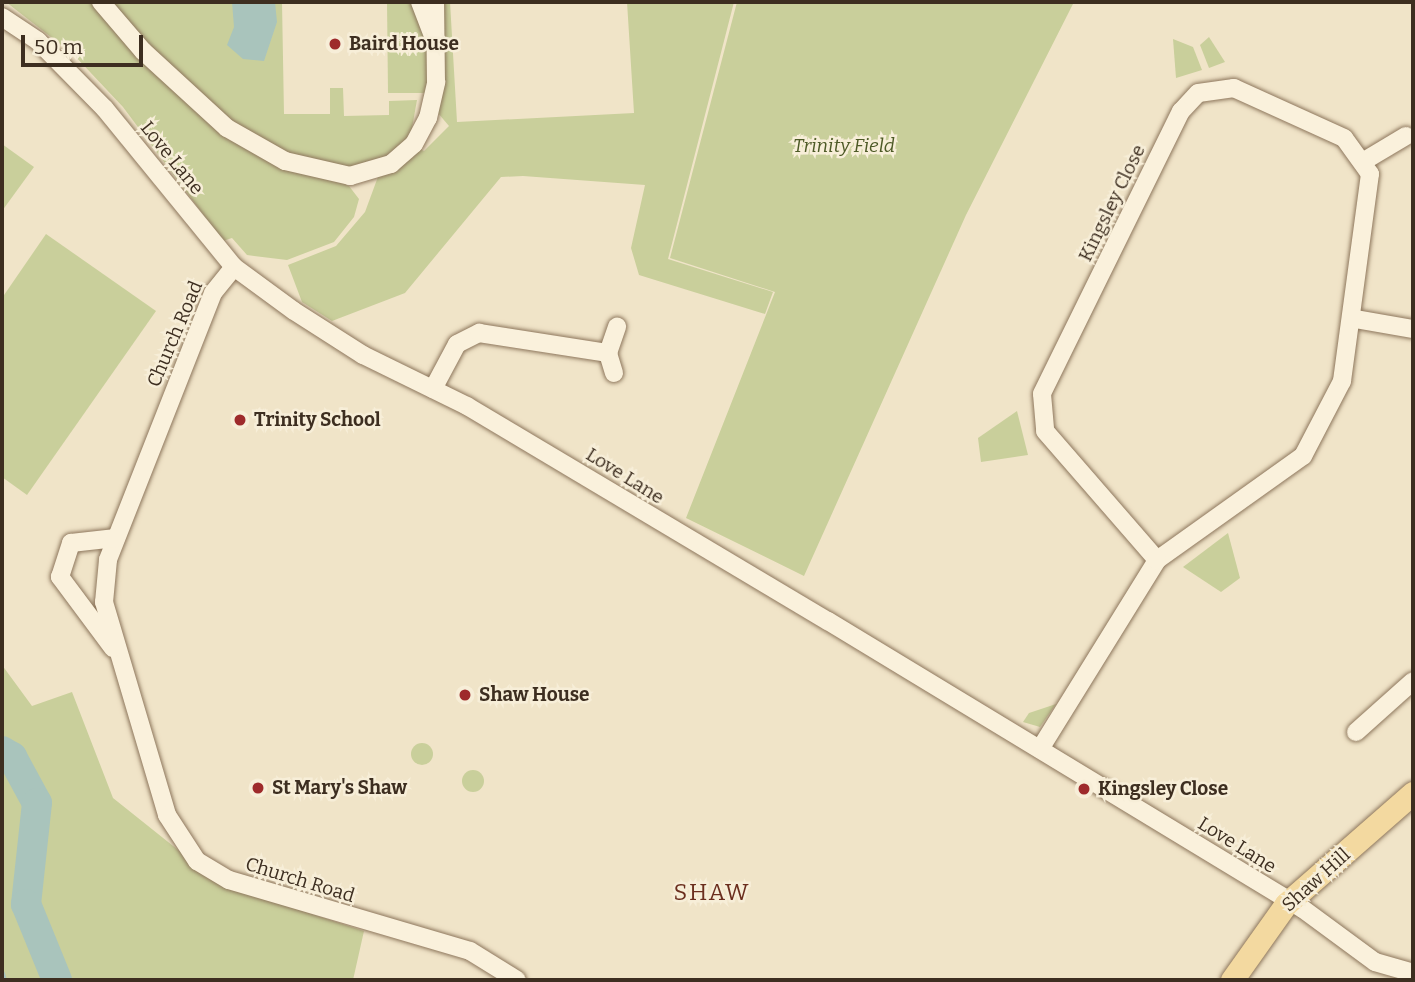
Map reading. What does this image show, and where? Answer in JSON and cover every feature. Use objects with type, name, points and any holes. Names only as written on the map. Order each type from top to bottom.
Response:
[{"type":"main road","name":"Shaw Hill","points":[[1232,980],[1286,904],[1413,793]]},
{"type":"street","points":[[101,2],[143,51],[227,128],[285,161],[337,176],[377,171],[414,144],[434,97],[435,2]]},
{"type":"street","points":[[420,2],[436,41]]},
{"type":"street","name":"Love Lane","points":[[2,17],[38,41],[105,109],[234,267],[363,355],[433,389],[1040,749],[1286,904],[1303,909],[1375,962],[1413,973]]},
{"type":"street","name":"Kingsley Close","points":[[1157,560],[1055,444],[1041,410],[1042,394],[1181,111],[1198,93],[1234,88],[1344,138],[1364,161]]},
{"type":"street","points":[[1040,749],[1157,560],[1303,456],[1335,399],[1355,319],[1371,193],[1364,161],[1406,135]]},
{"type":"street","name":"Church Road","points":[[234,267],[213,293],[116,538],[104,602],[167,814],[197,861],[261,893],[470,951],[517,980]]},
{"type":"street","points":[[1355,319],[1413,330]]},
{"type":"street","points":[[614,373],[608,353],[617,327]]},
{"type":"street","points":[[433,389],[457,344],[479,333],[608,353]]},
{"type":"street","name":"Church Road","points":[[116,538],[71,543],[60,578],[121,659]]},
{"type":"street","points":[[1356,732],[1413,681]]},
{"type":"green space","points":[[6,2],[98,2],[200,110],[349,186],[359,199],[354,217],[334,242],[287,260],[247,255],[232,238],[223,241],[123,107],[74,55]]},
{"type":"green space","points":[[103,2],[282,2],[284,114],[330,114],[330,88],[343,88],[344,116],[389,115],[389,101],[417,100],[410,139],[400,153],[363,172],[288,159],[204,106]]},
{"type":"green space","points":[[387,2],[419,2],[434,42],[433,93],[388,93]]},
{"type":"green space","points":[[435,2],[450,2],[457,122],[634,113],[627,2],[734,2],[668,259],[773,292],[765,314],[639,275],[631,248],[645,185],[523,176],[501,177],[405,293],[332,321],[302,302],[288,265],[336,246],[365,212],[379,174],[416,147],[424,151],[449,126],[432,106]]},
{"type":"green space","name":"Trinity Field","points":[[737,2],[1074,2],[966,215],[804,576],[686,518],[775,292],[670,258]]},
{"type":"green space","points":[[1209,37],[1225,62],[1209,68],[1200,45]]},
{"type":"green space","points":[[1173,39],[1193,47],[1202,70],[1176,78]]},
{"type":"green space","points":[[2,144],[34,167],[2,211]]},
{"type":"green space","points":[[46,234],[156,311],[27,495],[2,477],[2,298]]},
{"type":"green space","points":[[1017,411],[1028,455],[981,462],[978,438]]},
{"type":"green space","points":[[1228,533],[1240,578],[1221,592],[1183,567]]},
{"type":"green space","points":[[2,665],[32,706],[72,692],[113,798],[222,885],[364,931],[353,980],[2,980]]},
{"type":"green space","points":[[1056,704],[1040,727],[1023,722],[1029,713]]},
{"type":"green space","points":[[422,743],[432,750],[433,754],[426,764],[422,765],[412,758],[411,754],[418,744]]},
{"type":"green space","points":[[473,770],[483,777],[484,781],[477,791],[473,792],[463,785],[462,781],[469,771]]},
{"type":"water","points":[[232,2],[275,2],[277,22],[264,61],[243,59],[227,45],[234,27]]},
{"type":"waterway","points":[[2,751],[12,757],[37,803],[26,904],[57,980]]},
{"type":"waterway","points":[[2,973],[4,980]]},
{"type":"place","name":"Baird House","points":[[335,44]]},
{"type":"place","name":"Trinity School","points":[[240,420]]},
{"type":"place","name":"Shaw House","points":[[465,695]]},
{"type":"place","name":"St Mary's Shaw","points":[[258,788]]},
{"type":"place","name":"Kingsley Close","points":[[1084,789]]},
{"type":"district","name":"SHAW","points":[[712,892]]}]
